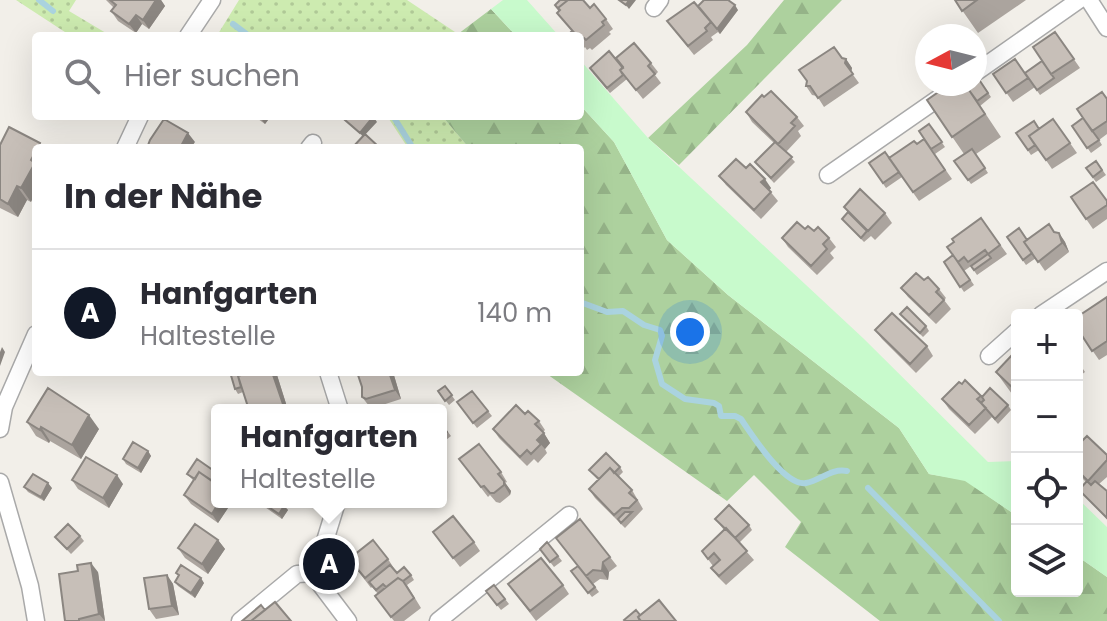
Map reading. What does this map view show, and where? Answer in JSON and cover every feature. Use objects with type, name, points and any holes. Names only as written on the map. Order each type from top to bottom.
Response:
[{"type":"street","points":[[191,32],[212,0]]},
{"type":"street","points":[[987,65],[1079,0]]},
{"type":"street","points":[[1089,0],[1107,28]]},
{"type":"street","points":[[828,175],[942,96]]},
{"type":"street","points":[[127,144],[138,120]]},
{"type":"street","points":[[1050,309],[1107,271]]},
{"type":"street","points":[[989,356],[1011,336]]},
{"type":"street","points":[[0,429],[4,407],[32,343]]},
{"type":"street","points":[[329,376],[338,404]]},
{"type":"street","points":[[0,482],[30,586],[36,621]]},
{"type":"street","points":[[335,508],[315,573],[348,621]]},
{"type":"street","points":[[438,621],[569,515]]},
{"type":"street","points":[[240,621],[297,574],[315,573]]},
{"type":"green space","points":[[16,0],[76,0],[69,11],[104,32],[65,32]]},
{"type":"green space","points":[[239,0],[407,0],[455,32],[219,32]]},
{"type":"green space","points":[[503,0],[527,0],[555,32],[512,32],[491,9]]},
{"type":"green space","points":[[784,0],[842,0],[679,165],[648,138],[747,45]]},
{"type":"green space","points":[[491,9],[512,32],[461,32]]},
{"type":"green space","points":[[584,65],[648,138],[863,338],[988,462],[1011,461],[1011,512],[965,481],[929,474],[899,428],[728,295],[667,240],[614,142],[584,109]]},
{"type":"green space","points":[[584,109],[614,142],[667,240],[728,295],[899,428],[929,474],[965,480],[1011,512],[1011,597],[1083,597],[1083,560],[1107,577],[1107,621],[880,621],[785,547],[801,522],[754,475],[727,501],[550,376],[584,376],[584,144],[466,144],[445,120],[584,120]]},
{"type":"green space","points":[[390,120],[445,120],[466,144],[405,144]]},
{"type":"green space","points":[[1083,504],[1107,527],[1107,577],[1083,560]]},
{"type":"building","points":[[110,0],[156,0],[143,20],[136,15],[129,24],[111,11],[116,5]]},
{"type":"building","points":[[560,0],[568,0],[558,8],[560,11],[555,5]]},
{"type":"building","points":[[568,0],[583,0],[590,8],[594,4],[606,19],[602,22],[604,25],[586,40],[584,32],[574,32],[557,13],[558,8]]},
{"type":"building","points":[[704,0],[728,0],[735,5],[717,29],[698,6]]},
{"type":"building","points":[[955,0],[977,0],[962,11]]},
{"type":"building","points":[[694,2],[711,22],[705,28],[707,31],[688,46],[667,21]]},
{"type":"building","points":[[1055,32],[1074,59],[1051,74],[1033,47]]},
{"type":"building","points":[[634,43],[651,63],[648,66],[655,74],[636,90],[620,70],[623,67],[616,58]]},
{"type":"building","points":[[834,47],[846,59],[845,63],[853,74],[818,98],[810,86],[806,86],[807,81],[799,70]]},
{"type":"building","points":[[609,51],[623,68],[620,70],[623,75],[607,88],[590,68]]},
{"type":"building","points":[[1015,59],[1028,78],[1006,93],[993,74]]},
{"type":"building","points":[[1042,61],[1054,78],[1037,90],[1025,73]]},
{"type":"building","points":[[771,91],[797,117],[791,123],[795,126],[778,144],[746,112],[762,95],[764,97]]},
{"type":"building","points":[[1102,92],[1107,99],[1107,121],[1092,131],[1077,109]]},
{"type":"building","points":[[933,96],[973,96],[985,114],[952,137],[927,100]]},
{"type":"building","points":[[1083,118],[1099,140],[1087,148],[1072,126]]},
{"type":"building","points":[[1053,119],[1070,143],[1046,160],[1029,136]]},
{"type":"building","points":[[163,120],[188,133],[182,144],[148,144]]},
{"type":"building","points":[[345,120],[371,120],[360,133]]},
{"type":"building","points":[[1034,121],[1039,129],[1029,136],[1035,145],[1028,150],[1016,133]]},
{"type":"building","points":[[929,124],[942,142],[931,149],[919,131]]},
{"type":"building","points":[[9,127],[40,143],[32,144],[32,168],[21,188],[17,186],[8,204],[0,199],[0,145]]},
{"type":"building","points":[[365,134],[376,144],[356,144]]},
{"type":"building","points":[[924,139],[945,170],[913,192],[889,158],[914,141],[917,144]]},
{"type":"building","points":[[775,142],[792,157],[771,178],[755,162]]},
{"type":"building","points":[[972,149],[985,168],[968,180],[954,161]]},
{"type":"building","points":[[885,152],[899,172],[883,183],[869,163]]},
{"type":"building","points":[[736,159],[746,168],[750,164],[765,179],[761,182],[771,192],[754,210],[719,176]]},
{"type":"building","points":[[1096,161],[1102,170],[1093,177],[1086,168]]},
{"type":"building","points":[[1093,182],[1107,205],[1086,219],[1071,197]]},
{"type":"building","points":[[860,189],[885,213],[868,231],[844,207]]},
{"type":"building","points":[[848,212],[867,231],[861,238],[842,219]]},
{"type":"building","points":[[981,218],[1000,245],[988,254],[985,250],[968,262],[964,257],[958,262],[947,247],[954,242],[952,239]]},
{"type":"building","points":[[797,222],[805,229],[808,226],[814,231],[818,227],[829,238],[823,244],[827,249],[811,266],[782,238]]},
{"type":"building","points":[[1049,224],[1054,232],[1059,233],[1062,243],[1038,262],[1024,242]]},
{"type":"building","points":[[1019,228],[1032,253],[1023,260],[1007,237]]},
{"type":"building","points":[[988,254],[991,258],[974,270],[971,266]]},
{"type":"building","points":[[953,255],[970,280],[960,287],[944,262]]},
{"type":"building","points":[[916,273],[924,280],[928,277],[944,300],[929,315],[901,288]]},
{"type":"building","points":[[1107,297],[1107,341],[1092,351],[1083,337],[1083,313]]},
{"type":"building","points":[[907,307],[926,326],[920,333],[900,314]]},
{"type":"building","points":[[892,313],[927,346],[910,364],[875,330]]},
{"type":"building","points":[[1011,356],[1011,386],[996,372]]},
{"type":"building","points":[[231,376],[238,376],[241,387],[235,389]]},
{"type":"building","points":[[238,376],[273,376],[283,404],[247,404]]},
{"type":"building","points":[[358,376],[390,376],[395,390],[366,399],[362,397]]},
{"type":"building","points":[[965,380],[981,396],[977,399],[986,408],[969,425],[942,399]]},
{"type":"building","points":[[445,386],[452,395],[445,401],[438,391]]},
{"type":"building","points":[[48,388],[89,415],[72,445],[27,422]]},
{"type":"building","points":[[990,388],[1008,405],[995,419],[981,403]]},
{"type":"building","points":[[472,391],[488,411],[473,423],[457,402]]},
{"type":"building","points":[[516,405],[539,421],[535,424],[544,433],[537,440],[541,444],[531,454],[527,450],[520,457],[493,429]]},
{"type":"building","points":[[1087,436],[1107,455],[1107,460],[1088,481],[1083,476],[1083,440]]},
{"type":"building","points":[[133,442],[148,451],[138,468],[123,459]]},
{"type":"building","points":[[479,444],[501,472],[498,474],[504,481],[504,485],[494,493],[481,487],[459,459]]},
{"type":"building","points":[[606,453],[620,467],[614,473],[610,468],[599,479],[589,470]]},
{"type":"building","points":[[86,457],[117,475],[103,498],[72,480]]},
{"type":"building","points":[[197,459],[211,469],[211,480],[199,472],[195,479],[187,474]]},
{"type":"building","points":[[610,468],[632,490],[629,493],[637,500],[614,515],[589,489]]},
{"type":"building","points":[[199,472],[211,480],[211,508],[216,508],[212,514],[184,495]]},
{"type":"building","points":[[33,474],[48,483],[41,497],[24,487]]},
{"type":"building","points":[[1087,481],[1091,485],[1095,481],[1107,491],[1107,518],[1083,494],[1083,486]]},
{"type":"building","points":[[729,505],[749,525],[735,538],[715,519]]},
{"type":"building","points":[[625,512],[632,512],[621,523],[618,519]]},
{"type":"building","points":[[453,516],[474,542],[453,558],[433,532]]},
{"type":"building","points":[[580,519],[610,557],[603,562],[602,571],[593,570],[586,576],[556,538]]},
{"type":"building","points":[[68,524],[80,536],[67,549],[55,537]]},
{"type":"building","points":[[195,524],[218,540],[202,564],[178,548]]},
{"type":"building","points":[[726,528],[747,551],[719,576],[711,568],[720,560],[714,553],[708,559],[702,551]]},
{"type":"building","points":[[373,540],[388,559],[365,578],[349,559]]},
{"type":"building","points":[[547,542],[558,556],[550,562],[540,549]]},
{"type":"building","points":[[541,558],[563,585],[530,611],[508,584]]},
{"type":"building","points":[[91,563],[99,614],[79,621],[65,621],[59,574],[78,571],[77,565]]},
{"type":"building","points":[[181,565],[201,578],[191,593],[175,582]]},
{"type":"building","points":[[390,565],[397,573],[404,567],[411,575],[403,581],[398,578],[386,587],[383,584],[376,590],[369,582]]},
{"type":"building","points":[[578,566],[595,587],[588,593],[571,571]]},
{"type":"building","points":[[167,575],[172,606],[149,609],[144,578]]},
{"type":"building","points":[[398,578],[414,598],[391,617],[375,596]]},
{"type":"building","points":[[494,585],[505,599],[497,605],[486,591]]},
{"type":"building","points":[[659,600],[676,621],[641,621],[638,617]]},
{"type":"building","points":[[275,602],[291,621],[251,621]]},
{"type":"building","points":[[261,605],[265,610],[251,621],[242,621]]},
{"type":"building","points":[[636,610],[640,621],[624,620]]},
{"type":"waterway","points":[[39,0],[53,11]]},
{"type":"waterway","points":[[233,24],[244,32]]},
{"type":"waterway","points":[[396,120],[410,144]]},
{"type":"waterway","points":[[584,303],[607,312],[623,311],[644,325],[660,330],[662,336],[655,360],[662,384],[685,399],[714,403],[719,406],[721,416],[741,419],[779,469],[789,477],[806,483],[836,471],[847,471]]},
{"type":"waterway","points":[[868,488],[999,621]]},
{"type":"place","name":"Hanfgarten","points":[[329,564]]}]
